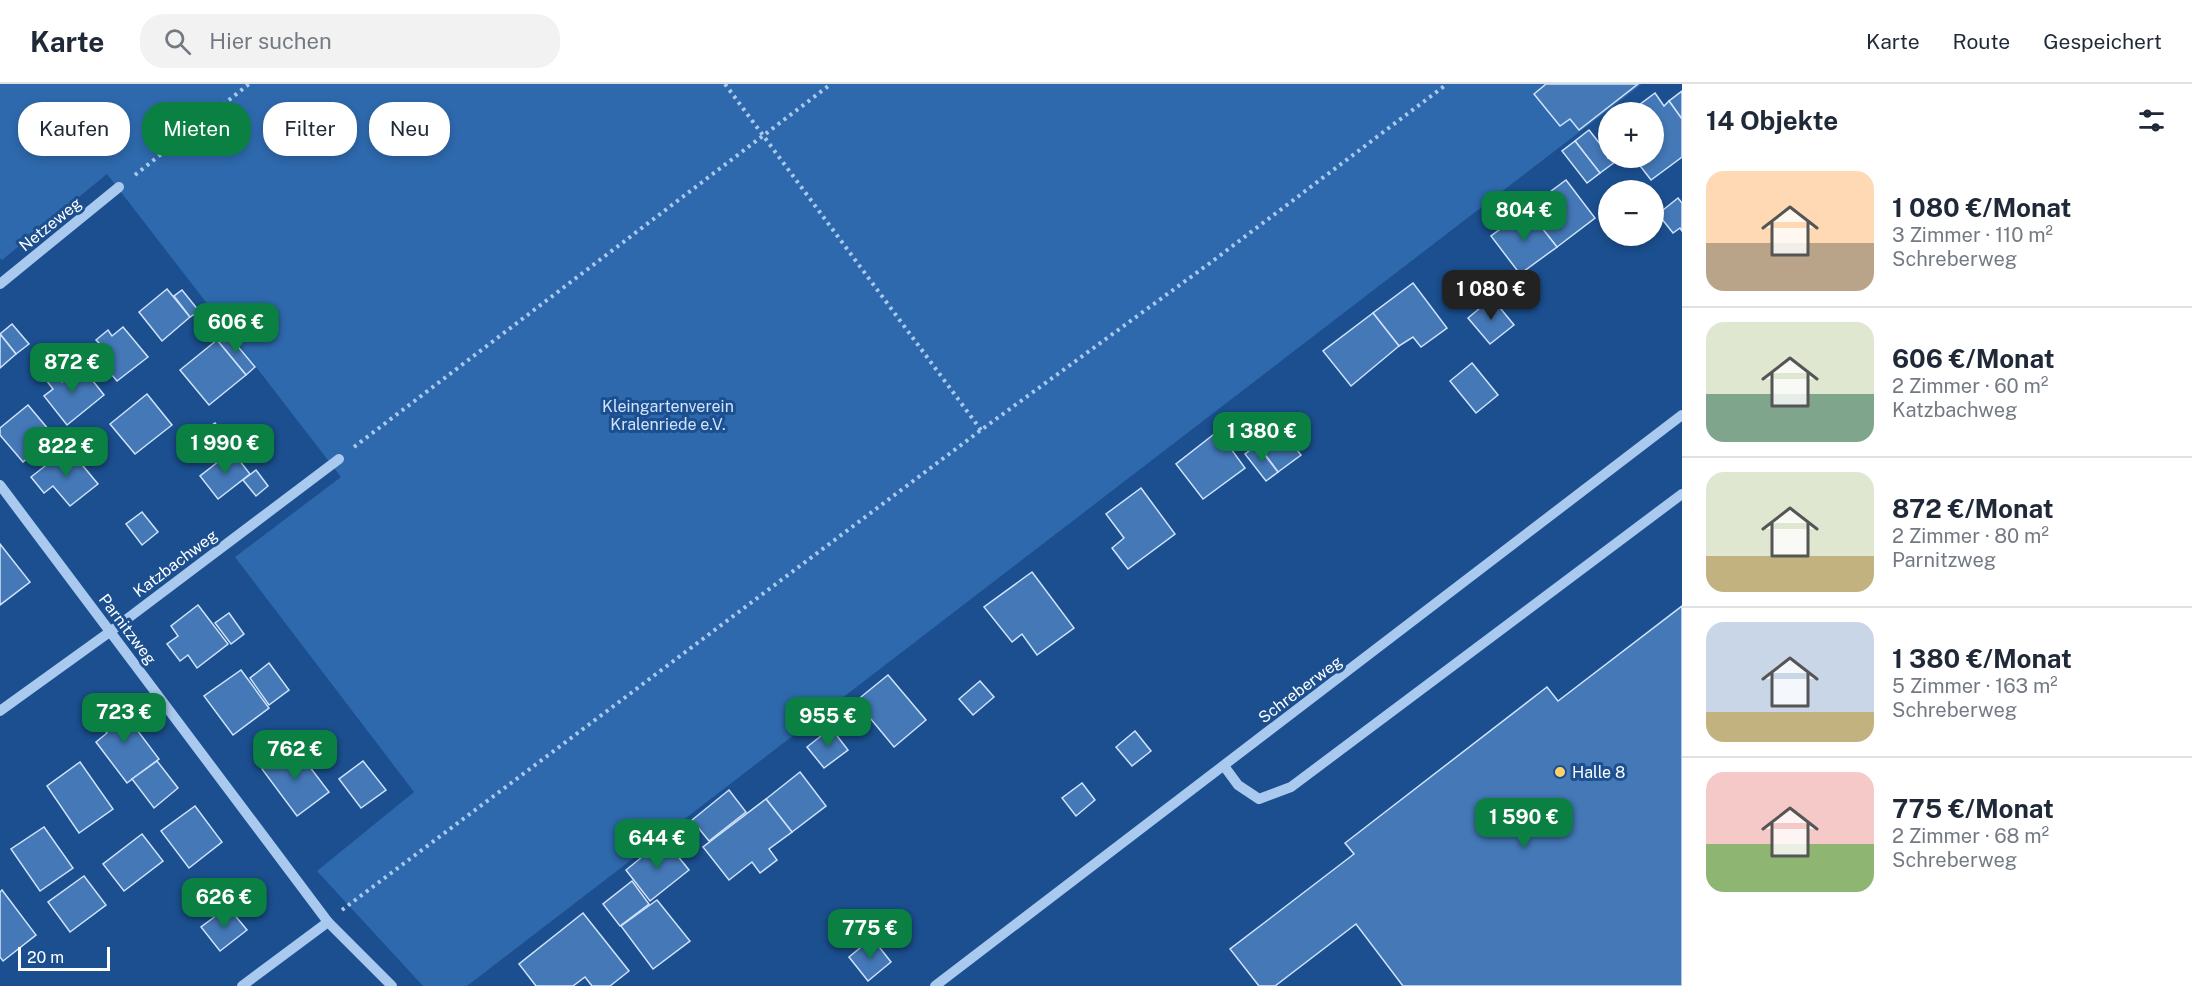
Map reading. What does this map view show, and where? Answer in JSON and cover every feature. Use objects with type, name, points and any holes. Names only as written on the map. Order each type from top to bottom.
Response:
[{"type":"street","name":"Netzeweg","points":[[0,284],[119,187]]},
{"type":"street","name":"Schreberweg","points":[[935,986],[1682,415]]},
{"type":"street","name":"Katzbachweg","points":[[0,711],[111,631],[339,459]]},
{"type":"street","name":"Parnitzweg","points":[[0,485],[328,922],[392,986]]},
{"type":"street","points":[[1224,766],[1238,785],[1259,799],[1291,787],[1682,494]]},
{"type":"street","points":[[242,986],[328,922]]},
{"type":"path","points":[[119,187],[249,84]]},
{"type":"path","points":[[726,84],[981,430]]},
{"type":"path","points":[[339,459],[831,84]]},
{"type":"path","points":[[348,905],[1447,84]]},
{"type":"green space","name":"Kleingartenverein Kralenriede e.V.","points":[[0,84],[1642,84],[1619,102],[1598,102],[1598,118],[467,986],[423,986],[317,871],[414,792],[235,557],[341,477],[107,174],[2,260],[0,258]]},
{"type":"building","points":[[1546,84],[1638,84],[1615,102],[1598,102],[1598,115],[1579,130],[1570,119],[1560,126],[1534,94]]},
{"type":"building","points":[[1682,91],[1682,119],[1669,101]]},
{"type":"building","points":[[1655,93],[1661,102],[1643,102]]},
{"type":"building","points":[[1669,101],[1682,119],[1682,157],[1651,180],[1642,168],[1664,168],[1664,106]]},
{"type":"building","points":[[1589,130],[1598,141],[1598,168],[1607,168],[1600,173],[1575,141]]},
{"type":"building","points":[[1575,141],[1600,173],[1587,183],[1562,151]]},
{"type":"building","points":[[1566,180],[1595,218],[1557,247],[1527,209]]},
{"type":"building","points":[[1678,198],[1682,203],[1682,231],[1680,228],[1673,233],[1664,222],[1664,209]]},
{"type":"building","points":[[1527,209],[1557,247],[1520,274],[1491,236]]},
{"type":"building","points":[[1413,283],[1447,328],[1421,347],[1413,337],[1399,346],[1373,313]]},
{"type":"building","points":[[167,289],[190,317],[162,341],[139,312]]},
{"type":"building","points":[[182,290],[199,311],[190,317],[174,296]]},
{"type":"building","points":[[1492,298],[1514,325],[1490,344],[1468,318]]},
{"type":"building","points":[[1373,313],[1399,346],[1351,386],[1323,351]]},
{"type":"building","points":[[12,324],[29,344],[16,354],[0,334]]},
{"type":"building","points":[[123,327],[148,357],[117,381],[93,352],[101,345],[96,340],[108,330],[112,336]]},
{"type":"building","points":[[226,332],[255,367],[246,375],[217,340]]},
{"type":"building","points":[[0,334],[16,354],[0,368]]},
{"type":"building","points":[[217,340],[246,375],[209,405],[180,370]]},
{"type":"building","points":[[1472,363],[1498,395],[1476,413],[1450,381]]},
{"type":"building","points":[[82,367],[104,395],[67,425],[44,396],[53,389],[43,376],[52,369],[62,382]]},
{"type":"building","points":[[147,394],[172,425],[135,454],[110,424]]},
{"type":"building","points":[[28,405],[54,436],[23,462],[0,435],[0,428]]},
{"type":"building","points":[[215,423],[223,434],[208,445],[199,434]]},
{"type":"building","points":[[1218,431],[1245,468],[1203,499],[1176,464]]},
{"type":"building","points":[[1285,434],[1301,455],[1278,472],[1262,450]]},
{"type":"building","points":[[1257,445],[1278,472],[1266,481],[1245,454]]},
{"type":"building","points":[[68,448],[98,484],[70,506],[53,486],[44,493],[31,477]]},
{"type":"building","points":[[232,451],[250,474],[218,499],[200,476]]},
{"type":"building","points":[[256,470],[268,486],[256,496],[243,480]]},
{"type":"building","points":[[1141,488],[1175,534],[1128,569],[1112,548],[1124,538],[1106,514]]},
{"type":"building","points":[[142,512],[158,532],[142,545],[126,524]]},
{"type":"building","points":[[0,544],[30,582],[0,605]]},
{"type":"building","points":[[1032,572],[1074,628],[1037,655],[1022,634],[1012,642],[984,607]]},
{"type":"building","points":[[198,605],[228,644],[197,668],[188,655],[180,661],[167,644],[178,636],[171,626]]},
{"type":"building","name":"Halle 8","points":[[1682,606],[1682,986],[1403,986],[1356,924],[1275,986],[1259,986],[1230,949],[1354,854],[1345,843],[1547,687],[1558,701]]},
{"type":"building","points":[[229,613],[244,634],[231,644],[215,623]]},
{"type":"building","points":[[269,663],[289,690],[269,705],[250,678]]},
{"type":"building","points":[[241,670],[269,708],[233,735],[204,696]]},
{"type":"building","points":[[888,675],[926,720],[894,747],[856,701]]},
{"type":"building","points":[[980,681],[994,697],[973,715],[959,699]]},
{"type":"building","points":[[116,702],[159,759],[127,783],[96,742],[107,733],[95,718]]},
{"type":"building","points":[[831,728],[848,750],[824,768],[807,747]]},
{"type":"building","points":[[1135,731],[1151,751],[1132,766],[1116,747]]},
{"type":"building","points":[[293,745],[329,792],[297,816],[262,769]]},
{"type":"building","points":[[157,761],[178,788],[154,808],[132,779]]},
{"type":"building","points":[[363,761],[386,790],[361,808],[339,779]]},
{"type":"building","points":[[80,762],[113,809],[79,833],[47,786]]},
{"type":"building","points":[[800,772],[826,806],[792,832],[766,799]]},
{"type":"building","points":[[1082,783],[1095,800],[1076,816],[1062,798]]},
{"type":"building","points":[[729,790],[746,812],[709,841],[692,820]]},
{"type":"building","points":[[766,799],[792,832],[769,849],[777,860],[760,873],[752,862],[729,880],[703,847]]},
{"type":"building","points":[[195,806],[222,842],[189,868],[161,831]]},
{"type":"building","points":[[44,827],[73,868],[40,891],[11,849]]},
{"type":"building","points":[[142,834],[163,861],[124,891],[103,864]]},
{"type":"building","points":[[664,839],[689,870],[650,901],[626,870]]},
{"type":"building","points":[[84,876],[106,905],[70,932],[48,902]]},
{"type":"building","points":[[632,881],[649,904],[620,926],[603,904]]},
{"type":"building","points":[[2,890],[36,935],[3,961],[0,957],[0,892]]},
{"type":"building","points":[[657,900],[690,941],[653,969],[621,926]]},
{"type":"building","points":[[228,907],[247,930],[220,951],[201,927]]},
{"type":"building","points":[[583,913],[629,971],[610,986],[592,986],[585,977],[573,986],[536,986],[519,964]]},
{"type":"building","points":[[872,938],[891,962],[868,981],[849,957]]},
{"type":"place","name":"Halle 8","points":[[1560,772]]}]
